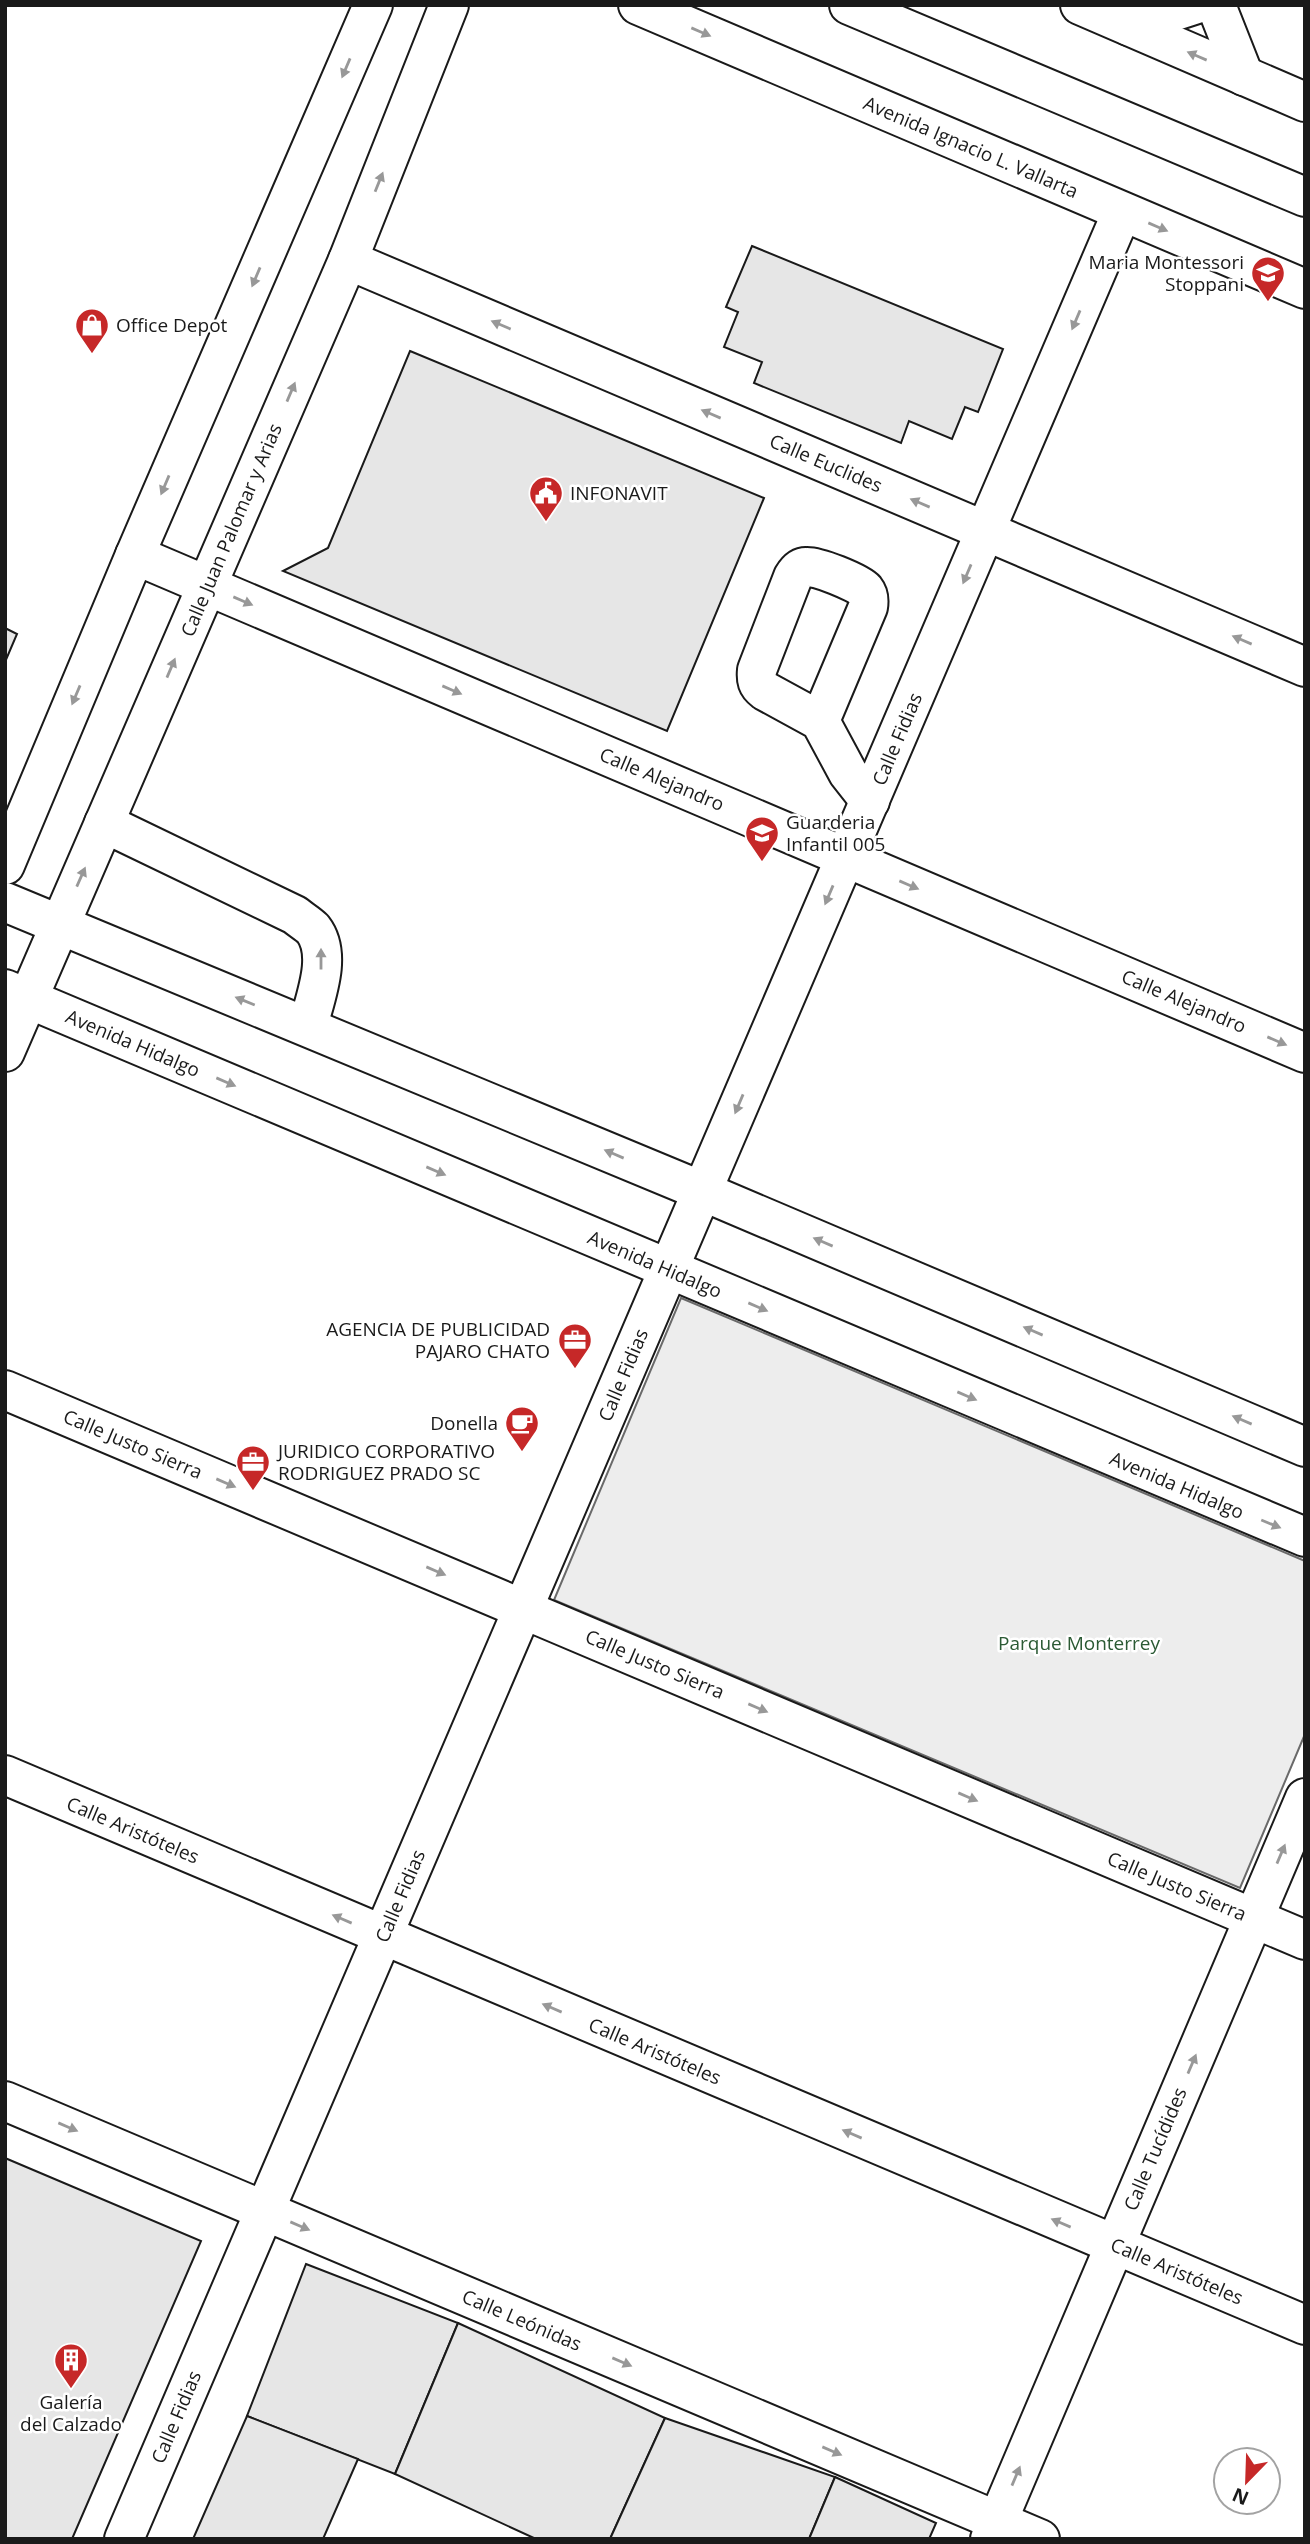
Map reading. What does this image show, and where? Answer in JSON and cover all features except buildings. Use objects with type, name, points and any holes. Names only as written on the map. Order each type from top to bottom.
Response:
[{"type":"street","points":[[5,865],[135,555],[373,5]]},
{"type":"street","name":"Calle Juan Palomar y Arias","points":[[5,1052],[17,993],[60,925],[348,260],[449,5]]},
{"type":"street","name":"Avenida Ignacio L. Vallarta","points":[[638,5],[1305,289]]},
{"type":"street","points":[[849,5],[1305,197]]},
{"type":"street","points":[[1080,5],[1305,102]]},
{"type":"street","points":[[1129,26],[1194,5]]},
{"type":"street","points":[[1216,5],[1244,76]]},
{"type":"street","name":"Calle Fidias","points":[[124,2539],[1122,212]]},
{"type":"street","name":"Calle Euclides","points":[[348,260],[1305,667]]},
{"type":"street","name":"Calle Alejandro","points":[[135,555],[1305,1053]]},
{"type":"street","points":[[820,721],[848,774],[870,801]]},
{"type":"street","points":[[104,823],[295,915],[313,930],[321,946],[322,967],[308,1026]]},
{"type":"street","points":[[5,902],[702,1191],[1305,1447]]},
{"type":"street","name":"Avenida Hidalgo","points":[[17,993],[1305,1538]]},
{"type":"street","name":"Calle Justo Sierra","points":[[5,1390],[1305,1940]]},
{"type":"street","name":"Calle Aristóteles","points":[[5,1775],[1305,2325]]},
{"type":"street","name":"Calle Tucídides","points":[[993,2530],[1305,1798]]},
{"type":"street","name":"Calle Leónidas","points":[[5,2101],[265,2211],[993,2530],[1040,2539]]},
{"type":"shaded area","name":"Parque Monterrey","points":[[681,1298],[1305,1561],[1305,1734],[1240,1888],[554,1600]]},
{"type":"place","name":"Maria Montessori Stoppani","points":[[1268,303]]},
{"type":"place","name":"Office Depot","points":[[92,355]]},
{"type":"place","name":"INFONAVIT","points":[[546,523]]},
{"type":"place","name":"Guarderia Infantil 005","points":[[762,863]]},
{"type":"place","name":"AGENCIA DE PUBLICIDAD PAJARO CHATO","points":[[575,1370]]},
{"type":"place","name":"Donella","points":[[522,1453]]},
{"type":"place","name":"JURIDICO CORPORATIVO RODRIGUEZ PRADO SC","points":[[253,1492]]},
{"type":"place","name":"Galería del Calzado","points":[[71,2390]]}]
